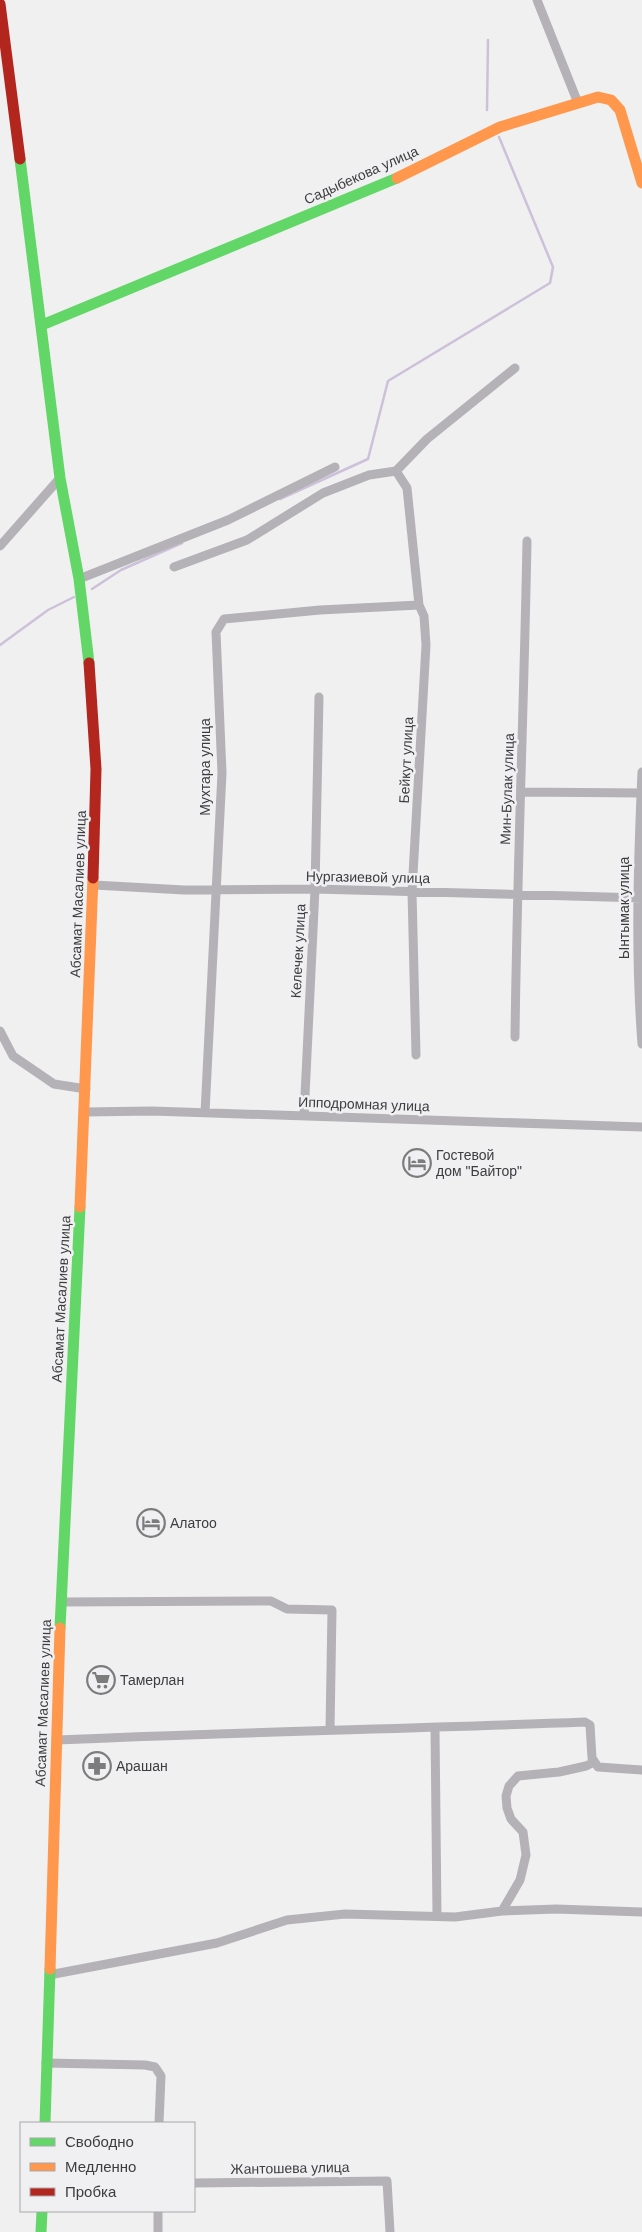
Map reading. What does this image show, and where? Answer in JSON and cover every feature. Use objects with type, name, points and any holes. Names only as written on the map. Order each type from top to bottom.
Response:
[{"type":"street","points":[[537,0],[578,103]]},
{"type":"street","name":"Абсамат Масалиев улица","points":[[0,4],[60,478],[79,579],[92,691],[96,769],[94,885],[86,1090],[61,1602],[44,2122]]},
{"type":"street","name":"Садыбекова улица","points":[[42,325],[395,179],[500,127],[598,97],[611,100],[620,110],[642,183]]},
{"type":"street","points":[[174,567],[247,540],[323,493],[369,475],[396,471],[427,439],[515,368]]},
{"type":"street","points":[[79,579],[228,520],[335,468]]},
{"type":"street","name":"Бейкут улица","points":[[396,471],[407,488],[419,605],[424,616],[426,645],[412,892],[416,1056]]},
{"type":"street","points":[[0,546],[60,478]]},
{"type":"street","name":"Мин-Булак улица","points":[[516,1038],[517,895],[527,541]]},
{"type":"street","name":"Мухтара улица","points":[[205,1113],[222,773],[216,632],[224,619],[320,610],[419,605]]},
{"type":"street","name":"Келечек улица","points":[[304,1116],[315,889],[319,697]]},
{"type":"street","name":"Ынтымак улица","points":[[642,772],[639,898],[642,1044]]},
{"type":"street","points":[[521,792],[641,793]]},
{"type":"street","name":"Нургазиевой улица","points":[[94,885],[184,890],[215,888],[315,889],[639,898]]},
{"type":"street","points":[[0,1031],[13,1056],[54,1084],[86,1090]]},
{"type":"street","name":"Ипподромная улица","points":[[85,1112],[205,1113],[642,1127]]},
{"type":"street","points":[[61,1602],[271,1601],[287,1609],[332,1610],[330,1730]]},
{"type":"street","points":[[57,1740],[585,1722],[590,1725],[594,1762],[602,1768],[642,1770]]},
{"type":"street","points":[[435,1728],[437,1916]]},
{"type":"street","points":[[502,1911],[520,1880],[526,1855],[526,1842],[522,1832],[512,1820],[507,1808],[508,1786],[518,1776],[559,1772],[586,1766],[594,1762]]},
{"type":"street","points":[[49,1975],[218,1944],[287,1920],[345,1914],[455,1917],[502,1911],[556,1909],[642,1912]]},
{"type":"street","points":[[46,2063],[144,2065],[155,2067],[161,2076],[159,2122]]},
{"type":"street","name":"Жантошева улица","points":[[195,2183],[386,2181],[390,2232]]},
{"type":"street","points":[[41,2232],[42,2212]]},
{"type":"street","points":[[158,2212],[158,2232]]},
{"type":"waterway","points":[[487,110],[488,40]]},
{"type":"waterway","points":[[280,499],[368,459],[388,381],[550,283],[553,267],[499,137]]},
{"type":"waterway","points":[[92,589],[121,570],[182,543]]},
{"type":"waterway","points":[[0,645],[48,610],[74,597]]},
{"type":"traffic: fast","points":[[20,159],[60,478],[79,579],[89,663]]},
{"type":"traffic: fast","points":[[42,325],[397,178]]},
{"type":"traffic: fast","points":[[60,1628],[80,1207]]},
{"type":"traffic: fast","points":[[45,2122],[50,1969]]},
{"type":"traffic: fast","points":[[41,2232],[42,2212]]},
{"type":"traffic: slow","points":[[397,178],[500,127],[598,97],[611,100],[620,110],[642,183]]},
{"type":"traffic: slow","points":[[80,1207],[93,878]]},
{"type":"traffic: slow","points":[[50,1969],[60,1628]]},
{"type":"traffic: jam","points":[[0,4],[20,159]]},
{"type":"traffic: jam","points":[[89,663],[96,769],[93,878]]},
{"type":"place","name":"Гостевой дом \"Байтор\"","points":[[417,1163]]},
{"type":"place","name":"Алатоо","points":[[151,1523]]},
{"type":"place","name":"Тамерлан","points":[[101,1680]]},
{"type":"place","name":"Арашан","points":[[97,1766]]}]
